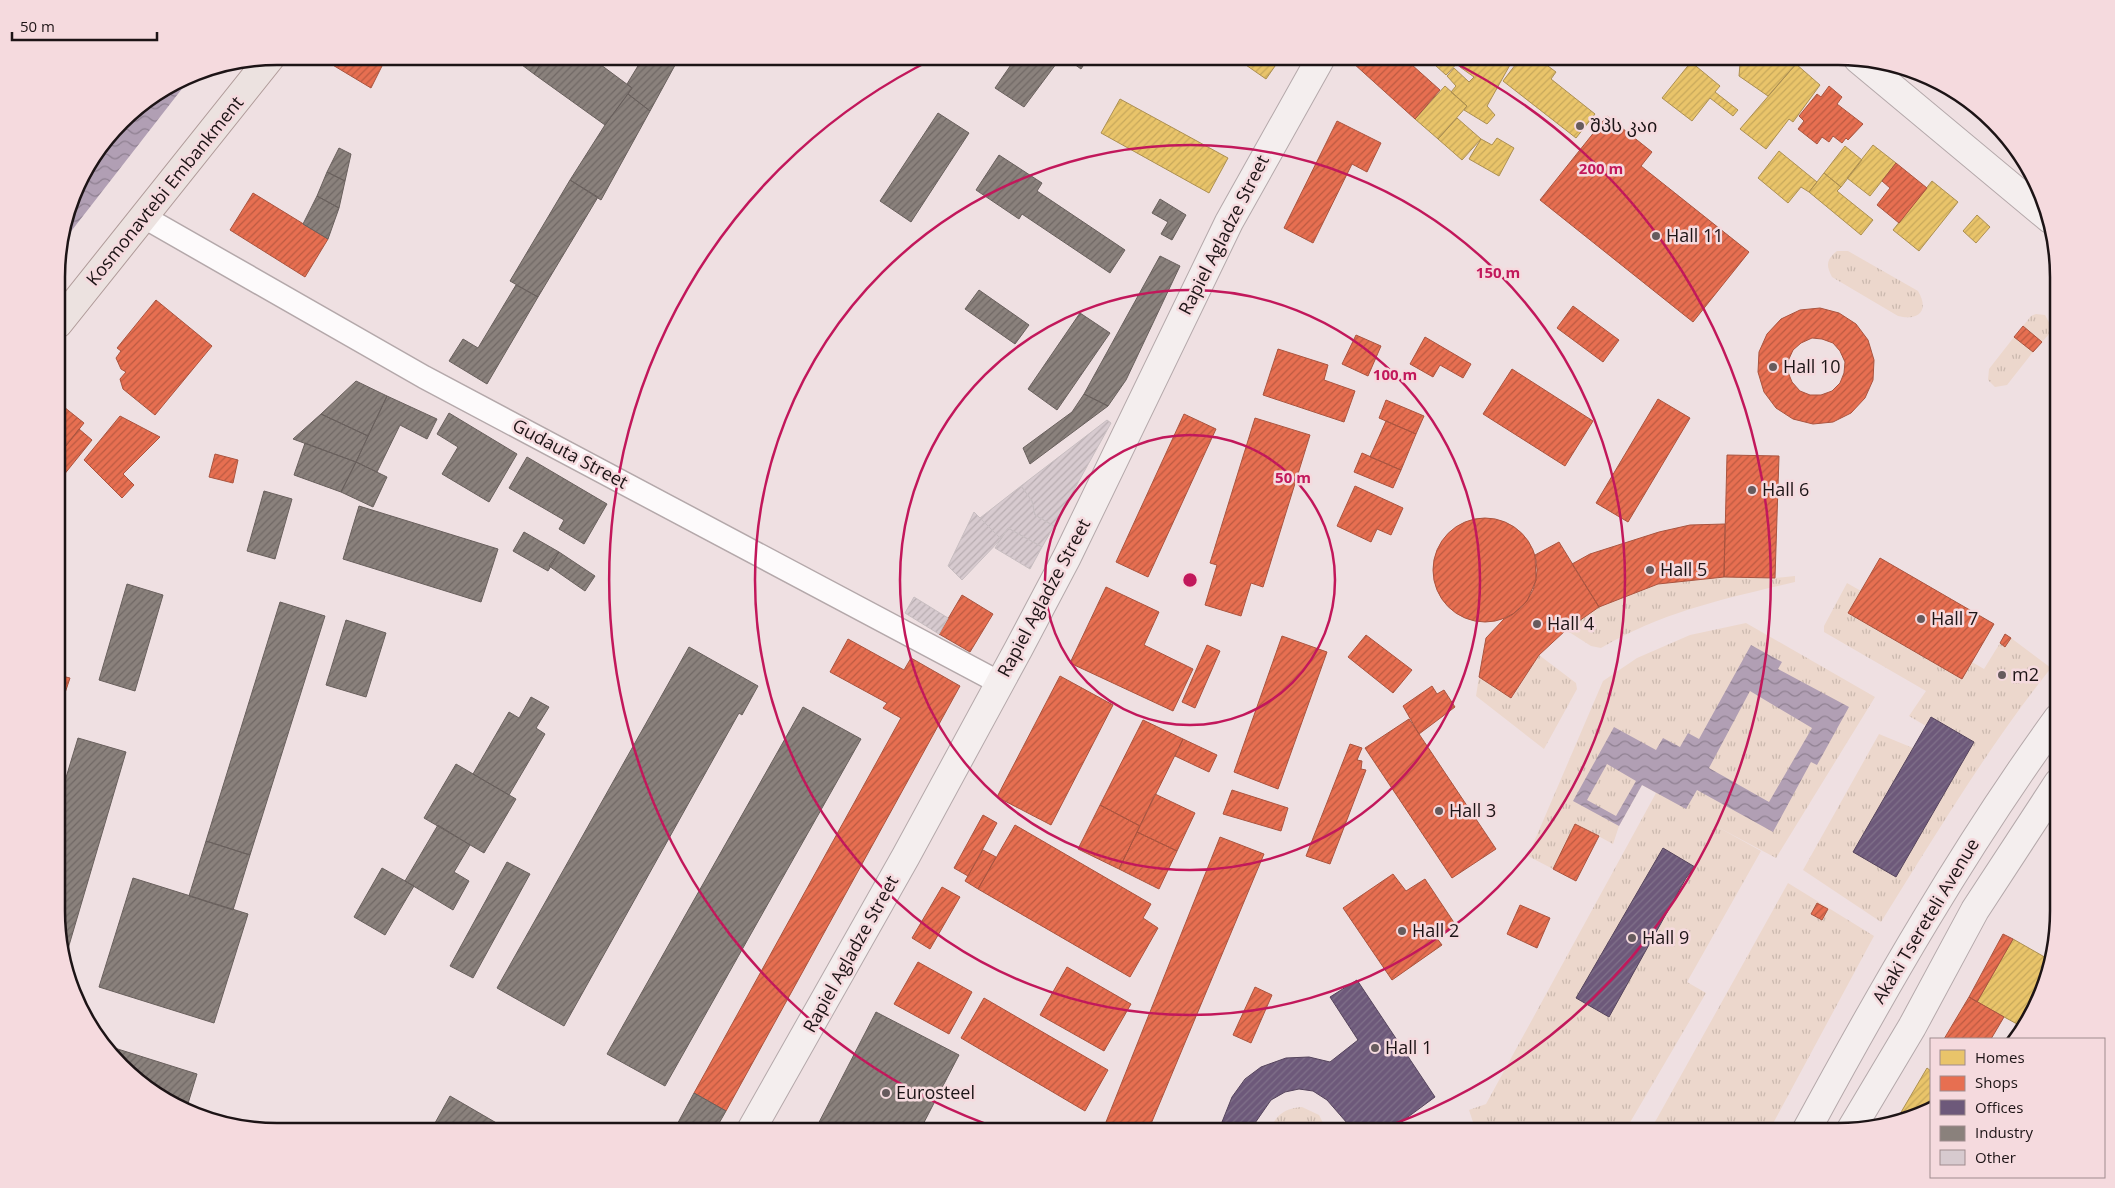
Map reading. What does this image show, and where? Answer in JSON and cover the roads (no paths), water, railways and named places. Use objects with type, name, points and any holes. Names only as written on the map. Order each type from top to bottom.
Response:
[{"type":"main road","name":"Kosmonavtebi Embankment","points":[[65,315],[265,65]]},
{"type":"street","name":"Rapiel Agladze Street","points":[[755,1123],[906,856],[1068,557],[1228,222],[1317,65]]},
{"type":"street","points":[[1868,67],[2039,210]]},
{"type":"street","name":"Gudauta Street","points":[[144,217],[424,377],[748,547],[1000,683]]},
{"type":"street","name":"Akaki Tsereteli Avenue","points":[[1810,1123],[1874,1006],[1936,901],[2050,729]]},
{"type":"street","name":"Akaki Tsereteli Avenue","points":[[1855,1123],[1912,1027],[1974,910],[2050,795]]},
{"type":"water","points":[[184,87],[69,233],[76,209],[87,183],[109,148],[137,118],[159,101]]},
{"type":"water","points":[[1751,645],[1782,662],[1778,669],[1849,707],[1817,765],[1811,762],[1773,832],[1697,790],[1686,809],[1642,785],[1619,826],[1573,801],[1614,727],[1656,750],[1663,738],[1680,747],[1688,733],[1699,739]],"holes":[[[1750,691],[1812,728],[1769,802],[1709,768]],[[1607,764],[1636,781],[1616,816],[1587,800]]]},
{"type":"place","name":"შპს კაი","points":[[1580,126]]},
{"type":"place","name":"Hall 11","points":[[1656,236]]},
{"type":"place","name":"Hall 10","points":[[1773,367]]},
{"type":"place","name":"Hall 6","points":[[1752,490]]},
{"type":"place","name":"Hall 5","points":[[1650,570]]},
{"type":"place","name":"Hall 7","points":[[1921,619]]},
{"type":"place","name":"Hall 4","points":[[1537,624]]},
{"type":"place","name":"m2","points":[[2002,675]]},
{"type":"place","name":"Hall 3","points":[[1439,811]]},
{"type":"place","name":"Hall 2","points":[[1402,931]]},
{"type":"place","name":"Hall 9","points":[[1632,938]]},
{"type":"place","name":"Hall 1","points":[[1375,1048]]},
{"type":"place","name":"Eurosteel","points":[[886,1093]]}]
